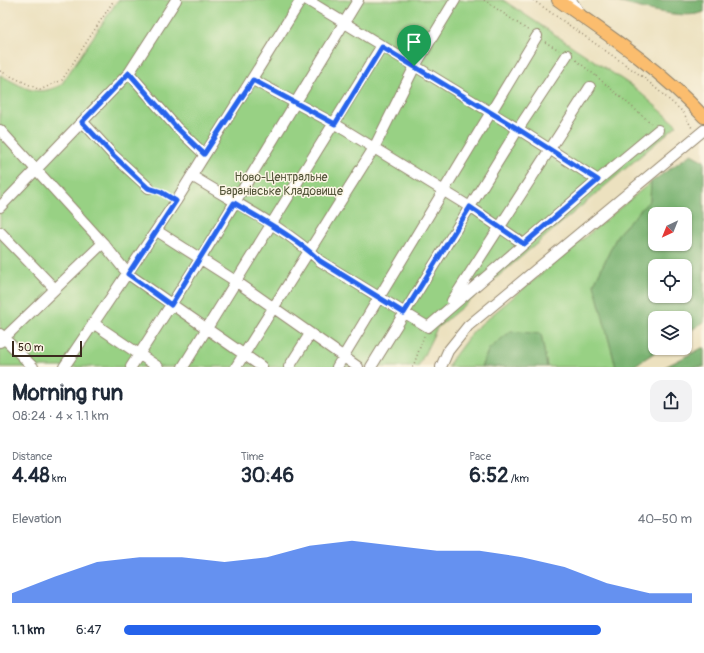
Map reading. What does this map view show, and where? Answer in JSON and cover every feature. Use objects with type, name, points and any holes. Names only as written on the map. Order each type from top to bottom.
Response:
[{"type":"main road","points":[[558,0],[659,73],[683,94],[704,117]]},
{"type":"street","points":[[0,207],[129,73],[176,0]]},
{"type":"street","points":[[64,367],[157,231],[192,176],[204,154],[253,80],[300,0]]},
{"type":"street","points":[[307,0],[518,129],[598,180]]},
{"type":"street","points":[[131,367],[201,258],[358,0]]},
{"type":"street","points":[[236,367],[374,148],[414,66],[455,0]]},
{"type":"street","points":[[571,0],[584,18]]},
{"type":"street","points":[[337,367],[492,113],[536,36]]},
{"type":"street","points":[[183,367],[382,47]]},
{"type":"street","points":[[371,367],[518,129],[567,55]]},
{"type":"street","points":[[129,73],[176,127],[204,154]]},
{"type":"street","points":[[253,80],[335,124],[470,207],[524,244]]},
{"type":"street","points":[[446,312],[590,87]]},
{"type":"street","points":[[82,122],[113,155],[148,188]]},
{"type":"street","points":[[0,130],[37,169],[128,274],[262,367]]},
{"type":"street","points":[[192,176],[272,226],[309,251],[320,261],[428,327],[658,130]]},
{"type":"street","points":[[441,367],[448,351],[468,326],[700,133]]},
{"type":"street","points":[[157,231],[201,258],[358,367]]},
{"type":"street","points":[[0,232],[54,288]]},
{"type":"street","points":[[34,367],[1,338],[103,244]]},
{"type":"street","points":[[93,323],[138,355],[158,367]]},
{"type":"street","points":[[289,367],[310,334]]},
{"type":"path","points":[[0,71],[40,90],[62,80],[114,0]]},
{"type":"path","points":[[533,0],[643,77],[683,112],[700,133]]},
{"type":"path","points":[[596,76],[642,114],[658,130]]},
{"type":"path","points":[[148,188],[161,192],[176,201]]},
{"type":"path","points":[[414,367],[428,327]]},
{"type":"green space","name":"Ново-Центральне Баранівське Кладовище","points":[[118,0],[503,0],[635,88],[677,125],[437,328],[418,367],[0,367],[0,75],[23,87],[37,91],[52,89],[61,85]]},
{"type":"green space","points":[[610,0],[704,0],[704,12],[684,15],[671,14]]},
{"type":"green space","points":[[691,154],[704,161],[704,322],[692,330],[692,311],[648,311],[648,355],[651,355],[632,367],[616,367],[594,284],[618,234],[650,200],[651,182]]},
{"type":"green space","points":[[651,182],[650,200],[618,234],[594,284],[616,367],[547,367],[541,334],[489,349],[481,367],[448,367],[474,330]]},
{"type":"green space","points":[[511,331],[541,334],[547,367],[481,367],[489,349]]},
{"type":"green space","points":[[704,347],[704,367],[665,367],[688,355],[692,355],[692,353]]},
{"type":"route","points":[[382,47],[414,66],[518,129],[598,180],[524,244],[470,207],[404,313],[334,268],[320,261],[309,251],[272,226],[234,203],[171,305],[128,274],[176,201],[161,192],[148,188],[113,155],[82,122],[129,73],[176,127],[204,154],[253,80],[335,124],[382,47]]}]
